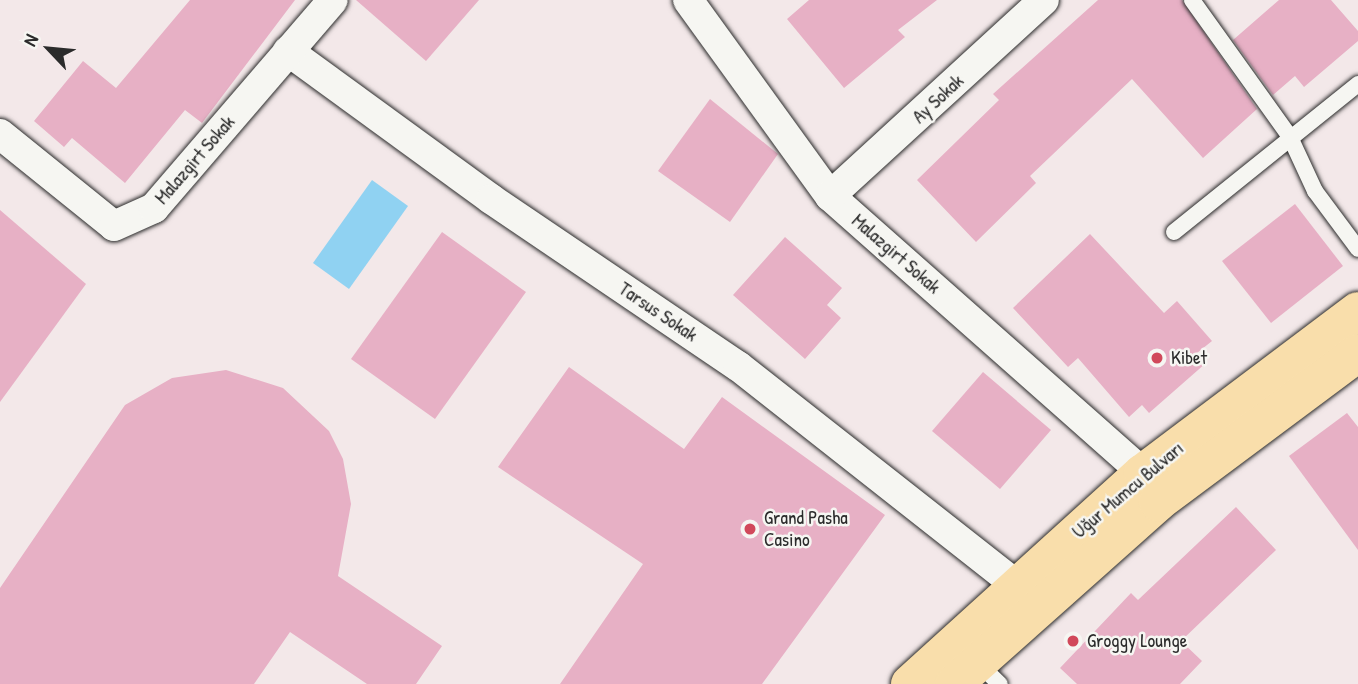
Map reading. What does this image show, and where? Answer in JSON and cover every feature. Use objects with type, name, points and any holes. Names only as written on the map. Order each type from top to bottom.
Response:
[{"type":"main road","name":"Uğur Mumcu Bulvarı","points":[[910,684],[1143,473],[1358,311]]},
{"type":"main road","name":"Uğur Mumcu Bulvarı","points":[[978,677],[1158,502],[1358,353]]},
{"type":"street","name":"Malazgirt Sokak","points":[[0,134],[114,226],[154,208],[334,0]]},
{"type":"street","name":"Malazgirt Sokak","points":[[688,0],[830,196],[1143,473]]},
{"type":"street","name":"Ay Sokak","points":[[830,196],[1044,0]]},
{"type":"street","name":"Tarsus Sokak","points":[[288,51],[491,200],[738,366],[1018,586]]},
{"type":"lane","points":[[1192,0],[1290,137],[1315,191],[1358,249]]},
{"type":"lane","points":[[1174,232],[1358,84]]},
{"type":"water","points":[[372,180],[408,206],[349,289],[313,263]]},
{"type":"building","points":[[190,0],[295,0],[202,123],[185,110],[125,183],[72,138],[64,147],[34,121],[83,61],[116,88]]},
{"type":"building","points":[[356,0],[479,0],[426,61]]},
{"type":"building","points":[[809,0],[937,0],[898,30],[905,37],[844,88],[787,19]]},
{"type":"building","points":[[1098,0],[1182,0],[1257,109],[1203,158],[1132,79],[1030,176],[1036,183],[976,242],[917,180],[999,100],[993,94]]},
{"type":"building","points":[[1279,0],[1331,0],[1358,31],[1358,41],[1304,87],[1295,76],[1273,95],[1233,40]]},
{"type":"building","points":[[710,99],[778,154],[730,222],[658,171]]},
{"type":"building","points":[[1295,204],[1343,266],[1271,323],[1222,261]]},
{"type":"building","points":[[0,210],[86,284],[0,402]]},
{"type":"building","points":[[442,232],[526,292],[435,419],[351,359]]},
{"type":"building","points":[[1090,234],[1164,313],[1177,301],[1212,341],[1197,353],[1206,363],[1149,413],[1142,405],[1129,417],[1078,358],[1068,367],[1013,308]]},
{"type":"building","points":[[785,237],[842,288],[827,305],[841,318],[805,359],[733,295]]},
{"type":"building","points":[[569,367],[684,449],[722,397],[885,515],[762,684],[560,684],[643,564],[498,467]]},
{"type":"building","points":[[226,370],[283,388],[329,431],[343,459],[351,504],[338,576],[442,646],[416,684],[367,684],[290,632],[254,684],[0,684],[0,588],[125,405],[172,378]]},
{"type":"building","points":[[983,372],[1051,430],[1000,489],[932,431]]},
{"type":"building","points":[[1347,413],[1358,427],[1358,550],[1289,456]]},
{"type":"building","points":[[1236,507],[1276,550],[1181,641],[1202,661],[1180,684],[1077,684],[1060,668],[1131,593],[1138,600]]},
{"type":"place","name":"Kibet","points":[[1157,358]]},
{"type":"place","name":"Grand Pasha Casino","points":[[750,529]]},
{"type":"place","name":"Groggy Lounge","points":[[1073,641]]}]
